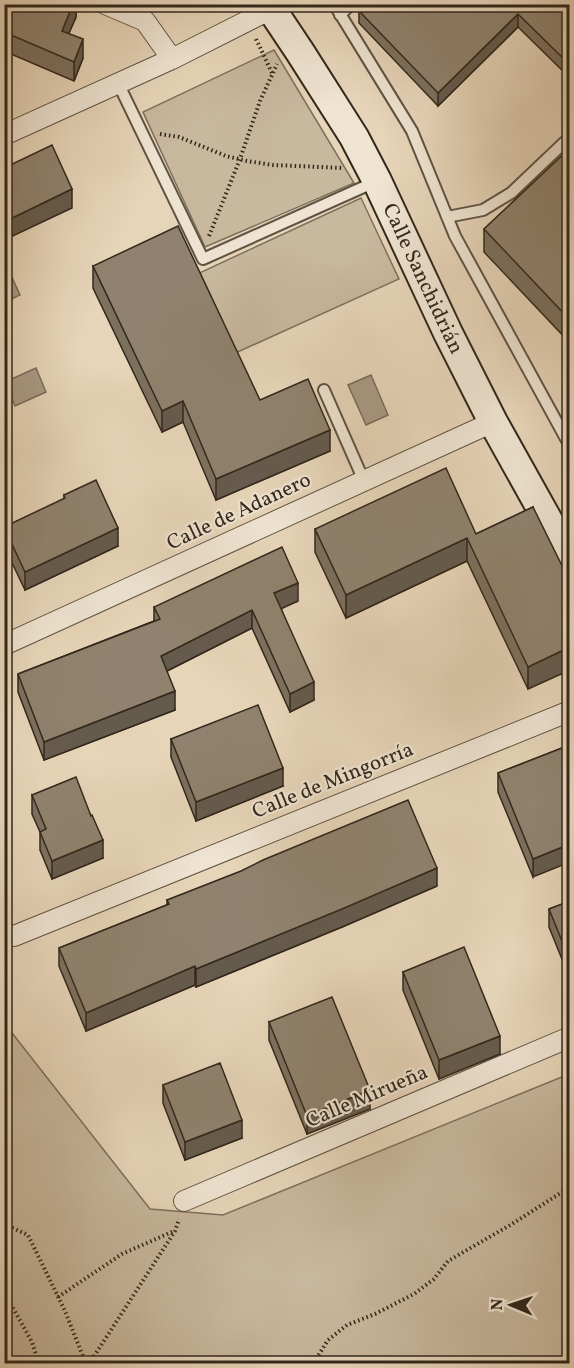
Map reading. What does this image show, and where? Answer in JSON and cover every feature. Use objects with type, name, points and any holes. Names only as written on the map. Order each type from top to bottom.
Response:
[{"type":"street","points":[[105,4],[145,21],[172,59]]},
{"type":"street","points":[[4,135],[172,59],[269,7]]},
{"type":"street","name":"Calle Sanchidrián","points":[[269,7],[354,137],[493,422],[570,560]]},
{"type":"street","name":"Calle de Adanero","points":[[4,645],[493,422]]},
{"type":"street","name":"Calle de Mingorría","points":[[9,935],[569,714]]},
{"type":"street","name":"Calle Mirueña","points":[[184,1201],[570,1037]]},
{"type":"lane","points":[[334,4],[412,131],[461,246],[570,446]]},
{"type":"lane","points":[[340,15],[351,4]]},
{"type":"lane","points":[[118,83],[203,259],[373,174]]},
{"type":"lane","points":[[447,217],[483,210],[511,193],[570,137]]},
{"type":"lane","points":[[324,390],[364,481]]},
{"type":"path","points":[[256,38],[273,73]]},
{"type":"path","points":[[203,259],[205,247],[260,101],[279,59],[300,52]]},
{"type":"path","points":[[140,127],[153,133],[179,137],[226,156],[240,159],[273,165],[373,174]]},
{"type":"path","points":[[318,1364],[318,1356],[328,1340],[347,1325],[414,1294],[434,1279],[448,1261],[570,1187]]},
{"type":"path","points":[[4,1224],[28,1235],[87,1364]]},
{"type":"path","points":[[58,1297],[122,1254],[175,1231],[87,1364]]},
{"type":"path","points":[[4,1292],[32,1342],[39,1364]]},
{"type":"shaded area","points":[[274,50],[354,183],[205,247],[143,112]]},
{"type":"shaded area","points":[[361,198],[399,279],[231,355],[195,275]]},
{"type":"shaded area","points":[[4,262],[20,295],[5,302]]},
{"type":"shaded area","points":[[36,368],[46,392],[15,406],[5,382]]},
{"type":"shaded area","points":[[371,375],[388,415],[366,425],[348,385]]},
{"type":"shaded area","points":[[5,1024],[150,1209],[223,1215],[569,1074],[569,1363],[5,1363]]},
{"type":"building","points":[[5,4],[73,4],[62,31],[83,39],[74,62],[4,32]]},
{"type":"building","points":[[365,4],[570,4],[570,62],[568,63],[518,14],[438,93],[359,11]]},
{"type":"building","points":[[52,145],[72,189],[4,222],[4,168]]},
{"type":"building","points":[[570,148],[570,320],[484,229]]},
{"type":"building","points":[[178,226],[260,400],[308,379],[330,430],[216,479],[183,401],[162,411],[93,266]]},
{"type":"building","points":[[446,468],[476,534],[533,507],[570,582],[570,647],[528,667],[467,538],[346,595],[315,529]]},
{"type":"building","points":[[96,480],[118,528],[25,572],[4,527],[65,498],[64,495]]},
{"type":"building","points":[[282,547],[298,583],[274,593],[314,682],[290,694],[252,610],[161,656],[175,691],[44,742],[18,674],[160,619],[154,607]]},
{"type":"building","points":[[258,705],[283,768],[196,802],[171,739]]},
{"type":"building","points":[[562,748],[570,767],[570,844],[533,859],[498,773]]},
{"type":"building","points":[[76,777],[103,840],[52,861],[40,832],[46,829],[32,795]]},
{"type":"building","points":[[408,800],[437,868],[196,969],[195,966],[86,1013],[59,948],[169,904],[167,900]]},
{"type":"building","points":[[570,901],[570,961],[549,909]]},
{"type":"building","points":[[464,947],[500,1036],[439,1060],[403,972]]},
{"type":"building","points":[[332,997],[370,1090],[307,1116],[269,1022]]},
{"type":"building","points":[[220,1063],[242,1120],[185,1142],[163,1085]]}]
